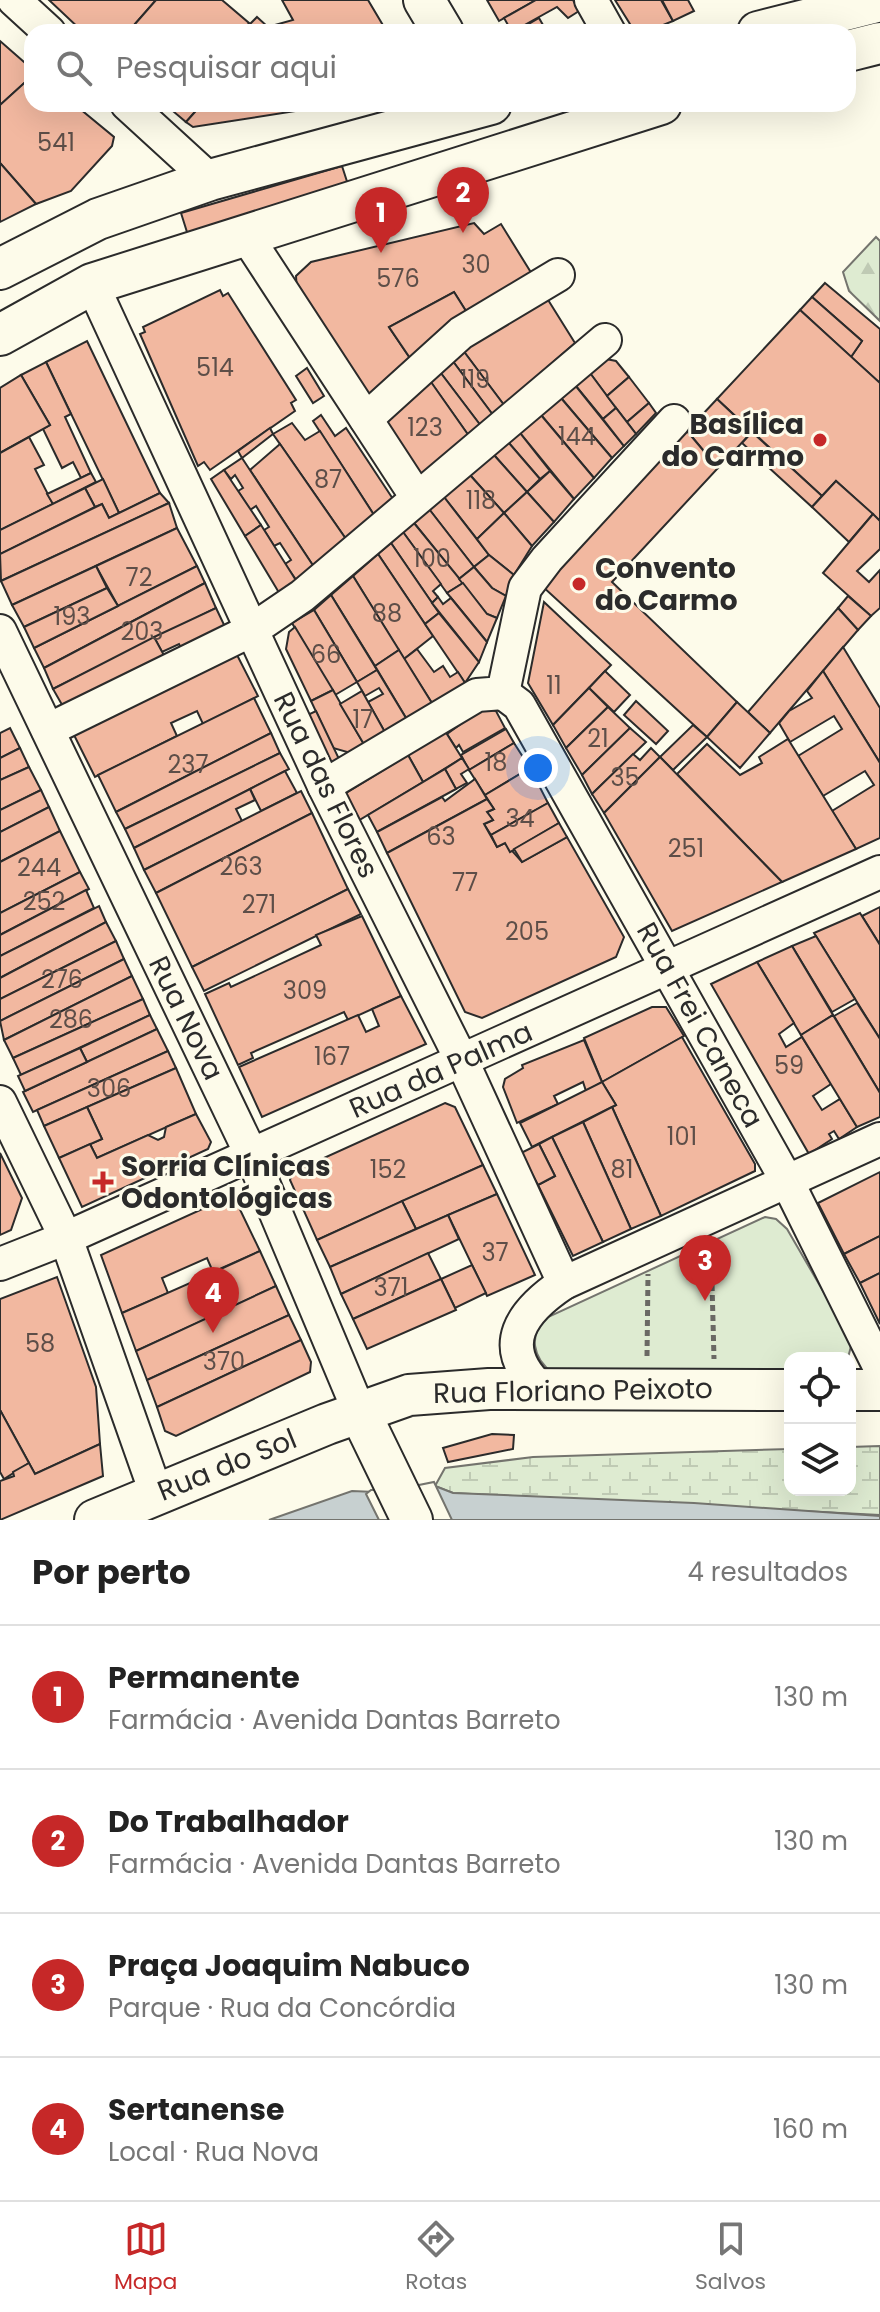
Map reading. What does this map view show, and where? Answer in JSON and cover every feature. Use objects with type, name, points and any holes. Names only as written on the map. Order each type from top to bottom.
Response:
[{"type":"main road","points":[[424,0],[438,24]]},
{"type":"main road","points":[[780,24],[827,7],[880,1]]},
{"type":"main road","points":[[856,49],[880,43]]},
{"type":"main road","points":[[0,269],[98,219],[210,180],[459,112]]},
{"type":"main road","points":[[487,112],[499,154]]},
{"type":"main road","points":[[0,335],[92,284],[635,112]]},
{"type":"main road","name":"Rua Floriano Peixoto","points":[[359,1411],[409,1395],[540,1388],[784,1390]]},
{"type":"main road","points":[[856,1390],[880,1390]]},
{"type":"main road","points":[[359,1411],[412,1520]]},
{"type":"main road","name":"Rua do Sol","points":[[95,1520],[359,1411]]},
{"type":"street","points":[[14,0],[40,24]]},
{"type":"street","points":[[591,0],[604,24]]},
{"type":"street","points":[[136,112],[210,180]]},
{"type":"street","points":[[247,237],[416,496]]},
{"type":"street","points":[[366,419],[461,333],[558,275]]},
{"type":"street","name":"Rua das Flores","points":[[92,284],[324,786],[462,1061],[564,1283]]},
{"type":"street","points":[[48,730],[252,630],[302,596],[416,496],[465,461],[605,340]]},
{"type":"street","points":[[324,786],[477,695],[503,693],[525,588],[547,559],[674,421]]},
{"type":"street","name":"Rua Nova","points":[[4,649],[48,730],[251,1154],[359,1411]]},
{"type":"street","name":"Rua Frei Caneca","points":[[503,693],[519,705],[669,967],[787,1181],[880,1368]]},
{"type":"street","name":"Rua da Palma","points":[[0,1264],[66,1238],[880,872]]},
{"type":"street","points":[[0,1102],[66,1238],[156,1493]]},
{"type":"street","points":[[540,1388],[525,1373],[517,1337],[536,1302],[564,1283],[880,1139]]},
{"type":"path","points":[[711,1217],[715,1388]]},
{"type":"path","points":[[647,1388],[648,1245]]},
{"type":"green space","points":[[876,237],[880,241],[880,321],[849,291],[843,272]]},
{"type":"green space","points":[[765,1217],[776,1219],[787,1229],[848,1334],[851,1346],[850,1352],[784,1352],[784,1370],[553,1373],[541,1361],[535,1346],[537,1331],[548,1317]]},
{"type":"green space","points":[[880,1446],[880,1515],[453,1493],[435,1486],[445,1468],[533,1457],[784,1449],[784,1496],[856,1496],[856,1447]]},
{"type":"shaded area","points":[[435,1486],[453,1493],[694,1503],[880,1516],[880,1520],[269,1520],[352,1491],[399,1493]]},
{"type":"pier","points":[[434,1482],[452,1520],[379,1520],[366,1494],[371,1490],[399,1489]]},
{"type":"building","points":[[49,0],[156,0],[135,24],[74,24]]},
{"type":"building","points":[[156,0],[222,0],[249,23],[248,24],[135,24]]},
{"type":"building","points":[[282,0],[368,0],[382,24],[279,24],[293,20]]},
{"type":"building","points":[[487,0],[536,0],[499,21]]},
{"type":"building","points":[[536,0],[573,0],[579,11],[568,18],[557,7],[526,24],[507,24],[504,18]]},
{"type":"building","points":[[615,0],[661,0],[673,21],[666,24],[630,24]]},
{"type":"building","points":[[662,0],[688,0],[694,11],[673,21]]},
{"type":"building","points":[[257,17],[265,24],[250,24]]},
{"type":"building","points":[[539,18],[542,24],[529,24]]},
{"type":"building","points":[[0,41],[24,62],[24,83],[0,105]]},
{"type":"building","points":[[24,83],[24,112],[84,112],[114,137],[112,146],[71,191],[36,204],[0,163],[0,105]]},
{"type":"building","points":[[174,112],[195,112],[186,122]]},
{"type":"building","points":[[195,112],[289,112],[193,127],[186,122]]},
{"type":"building","points":[[0,163],[36,204],[0,222]]},
{"type":"building","points":[[342,166],[353,200],[192,248],[181,213]]},
{"type":"building","points":[[474,223],[484,234],[501,224],[535,279],[471,319],[454,292],[389,327],[414,364],[372,405],[297,291],[296,276],[311,262]]},
{"type":"building","points":[[825,283],[880,329],[880,383],[851,357],[862,341],[812,297]]},
{"type":"building","points":[[540,287],[575,343],[504,405],[456,341]]},
{"type":"building","points":[[220,290],[223,296],[228,293],[296,400],[291,403],[295,411],[210,470],[204,462],[198,466],[140,334],[145,332],[143,327]]},
{"type":"building","points":[[454,292],[471,319],[414,364],[389,327]]},
{"type":"building","points":[[812,297],[862,341],[851,357],[800,310]]},
{"type":"building","name":"Basílica do Carmo","points":[[800,310],[880,383],[880,521],[836,481],[822,496],[717,399]]},
{"type":"building","points":[[87,341],[160,493],[119,513],[46,362]]},
{"type":"building","points":[[456,341],[504,405],[493,415],[446,352]]},
{"type":"building","points":[[446,352],[493,415],[481,426],[434,364]]},
{"type":"building","points":[[606,359],[616,361],[629,377],[607,396],[590,373]]},
{"type":"building","points":[[46,362],[71,414],[65,417],[91,473],[81,478],[73,462],[62,468],[43,429],[50,425],[21,375]]},
{"type":"building","points":[[434,364],[481,426],[469,436],[425,374]]},
{"type":"building","points":[[307,368],[324,396],[313,403],[296,376]]},
{"type":"building","points":[[590,373],[616,408],[603,419],[575,385]]},
{"type":"building","points":[[21,375],[50,425],[0,453],[0,388]]},
{"type":"building","points":[[629,377],[649,403],[627,422],[607,396]]},
{"type":"building","points":[[431,382],[469,436],[420,477],[382,419]]},
{"type":"building","points":[[575,385],[624,446],[612,458],[561,398]]},
{"type":"building","points":[[561,398],[612,458],[594,478],[541,415]]},
{"type":"building","points":[[717,399],[752,432],[718,468],[687,431]]},
{"type":"building","points":[[649,403],[656,413],[636,434],[627,422]]},
{"type":"building","points":[[616,408],[636,434],[624,446],[603,419]]},
{"type":"building","points":[[321,415],[335,436],[346,428],[393,499],[374,515],[313,421]]},
{"type":"building","points":[[541,415],[594,478],[574,499],[520,433]]},
{"type":"building","points":[[292,423],[305,440],[320,431],[374,515],[346,539],[273,434]]},
{"type":"building","points":[[270,428],[273,434],[242,458],[238,451]]},
{"type":"building","name":"Convento do Carmo","points":[[687,431],[718,468],[612,582],[737,702],[707,737],[542,586]]},
{"type":"building","points":[[752,432],[822,496],[812,507],[742,443]]},
{"type":"building","points":[[520,433],[550,471],[540,479],[508,442]]},
{"type":"building","points":[[29,437],[44,465],[35,469],[53,504],[0,530],[0,453]]},
{"type":"building","points":[[508,442],[540,479],[527,492],[494,455]]},
{"type":"building","points":[[280,444],[346,539],[314,567],[250,470]]},
{"type":"building","points":[[494,455],[527,492],[504,513],[470,475]]},
{"type":"building","points":[[242,458],[316,570],[299,584],[285,564],[291,560],[280,543],[274,546],[264,530],[269,527],[256,506],[250,510],[238,491],[243,488],[235,475],[231,479],[224,470]]},
{"type":"building","points":[[224,470],[261,525],[245,536],[211,479]]},
{"type":"building","points":[[550,471],[574,499],[554,522],[527,492]]},
{"type":"building","points":[[91,473],[96,482],[53,504],[47,494]]},
{"type":"building","points":[[470,475],[504,513],[477,539],[444,497]]},
{"type":"building","points":[[103,479],[119,513],[109,518],[102,504],[95,507],[85,488]]},
{"type":"building","points":[[836,481],[873,514],[849,542],[812,507]]},
{"type":"building","points":[[85,488],[95,507],[0,554],[0,530]]},
{"type":"building","points":[[527,492],[554,522],[532,546],[504,513]]},
{"type":"building","points":[[160,493],[169,503],[1,581],[0,554],[102,504],[109,518]]},
{"type":"building","points":[[444,497],[489,555],[474,567],[429,509]]},
{"type":"building","points":[[169,503],[177,528],[12,605],[1,581]]},
{"type":"building","points":[[429,509],[474,567],[459,579],[414,523]]},
{"type":"building","points":[[504,513],[532,546],[514,575],[489,555],[477,539]]},
{"type":"building","points":[[873,514],[880,521],[880,549],[857,571],[869,582],[880,570],[880,608],[871,616],[823,573]]},
{"type":"building","points":[[414,523],[463,583],[447,593],[403,532]]},
{"type":"building","points":[[261,525],[297,582],[281,596],[245,536]]},
{"type":"building","points":[[177,528],[197,566],[118,606],[96,566]]},
{"type":"building","points":[[403,532],[441,584],[433,591],[438,597],[432,603],[391,543]]},
{"type":"building","points":[[391,543],[439,613],[425,624],[378,554]]},
{"type":"building","points":[[378,554],[433,636],[404,659],[353,576]]},
{"type":"building","points":[[489,555],[514,575],[506,596],[492,588],[474,567]]},
{"type":"building","points":[[96,566],[107,588],[24,627],[12,605]]},
{"type":"building","points":[[197,566],[205,583],[44,668],[34,648]]},
{"type":"building","points":[[474,567],[492,588],[506,596],[497,618],[487,614],[459,579]]},
{"type":"building","points":[[353,576],[399,650],[375,666],[331,595]]},
{"type":"building","points":[[205,583],[216,608],[53,689],[44,668]]},
{"type":"building","points":[[463,583],[487,614],[497,618],[487,642],[447,593]]},
{"type":"building","points":[[107,588],[118,606],[34,648],[24,627]]},
{"type":"building","points":[[331,595],[377,670],[357,682],[314,610]]},
{"type":"building","points":[[848,596],[871,616],[858,630],[838,608]]},
{"type":"building","points":[[438,597],[443,604],[451,598],[487,642],[479,662],[432,603]]},
{"type":"building","points":[[544,602],[611,665],[553,725],[528,683]]},
{"type":"building","points":[[216,608],[227,631],[183,652],[179,644],[162,652],[154,637]]},
{"type":"building","points":[[838,608],[858,630],[770,733],[748,712]]},
{"type":"building","points":[[314,610],[357,682],[335,695],[292,623]]},
{"type":"building","points":[[439,613],[479,662],[465,683],[425,624]]},
{"type":"building","points":[[295,627],[333,690],[311,701],[286,649],[289,632]]},
{"type":"building","points":[[154,637],[166,659],[65,710],[53,689]]},
{"type":"building","points":[[843,647],[880,708],[880,763],[823,671]]},
{"type":"building","points":[[417,649],[434,672],[443,666],[450,677],[458,672],[469,689],[435,708],[404,659]]},
{"type":"building","points":[[399,650],[435,708],[409,723],[375,666]]},
{"type":"building","points":[[235,651],[258,696],[203,724],[197,711],[171,723],[177,736],[95,777],[73,733]]},
{"type":"building","points":[[377,670],[409,723],[387,736],[368,702],[383,694],[379,688],[365,696],[357,682]]},
{"type":"building","points":[[605,671],[630,695],[614,712],[589,688]]},
{"type":"building","points":[[823,671],[880,763],[880,838],[856,849],[832,811],[874,785],[865,771],[823,796],[798,756],[842,729],[834,716],[790,742],[779,723],[789,711],[812,698],[807,691]]},
{"type":"building","points":[[589,688],[608,707],[566,748],[553,725]]},
{"type":"building","points":[[333,690],[366,748],[354,754],[333,748],[311,701]]},
{"type":"building","points":[[362,691],[386,734],[365,746],[340,704]]},
{"type":"building","points":[[254,698],[271,733],[116,812],[98,775]]},
{"type":"building","points":[[636,701],[668,731],[656,744],[624,715]]},
{"type":"building","points":[[737,702],[770,733],[740,768],[707,737]]},
{"type":"building","points":[[608,707],[630,728],[582,775],[566,748]]},
{"type":"building","points":[[483,708],[496,711],[505,728],[463,752],[459,745],[456,748],[447,734]]},
{"type":"building","points":[[316,711],[340,761],[323,770],[297,720]]},
{"type":"building","points":[[693,725],[707,737],[673,770],[660,757]]},
{"type":"building","points":[[10,728],[20,748],[0,758],[0,733]]},
{"type":"building","points":[[630,728],[646,742],[592,794],[582,775]]},
{"type":"building","points":[[506,729],[514,743],[469,770],[461,755]]},
{"type":"building","points":[[445,731],[462,758],[423,782],[408,755]]},
{"type":"building","points":[[271,733],[280,753],[125,829],[116,812]]},
{"type":"building","points":[[788,739],[856,849],[782,882],[677,774],[707,744],[740,775],[762,763],[759,757]]},
{"type":"building","points":[[514,743],[530,768],[485,795],[469,770]]},
{"type":"building","points":[[20,748],[29,767],[0,780],[0,758]]},
{"type":"building","points":[[651,748],[660,757],[604,813],[592,794],[633,754],[640,760]]},
{"type":"building","points":[[280,753],[289,769],[134,848],[125,829]]},
{"type":"building","points":[[408,755],[423,782],[351,825],[338,798]]},
{"type":"building","points":[[660,757],[782,882],[672,931],[604,813]]},
{"type":"building","points":[[462,758],[469,769],[461,774],[467,783],[456,789],[445,769]]},
{"type":"building","points":[[29,767],[41,790],[0,810],[0,780]]},
{"type":"building","points":[[530,768],[548,803],[491,835],[484,824],[493,820],[487,812],[494,809],[485,795]]},
{"type":"building","points":[[445,769],[456,789],[377,832],[368,815]]},
{"type":"building","points":[[285,771],[297,793],[261,811],[250,789]]},
{"type":"building","points":[[475,779],[487,799],[387,853],[377,832],[442,797],[445,801]]},
{"type":"building","points":[[250,789],[255,800],[236,809],[242,821],[144,870],[134,848]]},
{"type":"building","points":[[41,790],[49,807],[0,832],[0,810]]},
{"type":"building","points":[[301,791],[312,813],[156,893],[144,870]]},
{"type":"building","points":[[487,799],[494,809],[487,812],[493,820],[484,824],[497,847],[505,843],[522,862],[567,837],[624,937],[616,957],[482,1018],[465,1012],[387,853]]},
{"type":"building","points":[[548,803],[559,823],[510,852],[505,843],[497,847],[491,835]]},
{"type":"building","points":[[49,807],[60,831],[0,862],[0,832]]},
{"type":"building","points":[[312,813],[348,889],[192,967],[156,893]]},
{"type":"building","points":[[559,823],[567,837],[522,862],[514,849]]},
{"type":"building","points":[[60,831],[80,872],[0,913],[0,862]]},
{"type":"building","points":[[80,872],[89,889],[0,935],[0,913]]},
{"type":"building","points":[[348,889],[361,914],[204,991],[192,967]]},
{"type":"building","points":[[86,890],[94,908],[0,956],[0,935]]},
{"type":"building","points":[[99,906],[106,922],[0,978],[0,956]]},
{"type":"building","points":[[880,907],[880,945],[862,916]]},
{"type":"building","points":[[860,913],[880,945],[880,1039],[814,933]]},
{"type":"building","points":[[362,916],[401,996],[348,1020],[344,1012],[251,1053],[253,1058],[238,1065],[205,994],[229,983],[231,987],[321,945],[316,935]]},
{"type":"building","points":[[106,922],[116,941],[0,999],[0,978]]},
{"type":"building","points":[[816,936],[855,999],[832,1012],[792,946]]},
{"type":"building","points":[[116,941],[124,959],[0,1021],[0,999]]},
{"type":"building","points":[[792,946],[833,1015],[801,1035],[757,962]]},
{"type":"building","points":[[124,959],[132,976],[4,1040],[0,1021]]},
{"type":"building","points":[[757,962],[794,1023],[779,1034],[786,1047],[802,1037],[831,1084],[813,1096],[822,1110],[840,1099],[857,1127],[839,1139],[834,1131],[829,1134],[832,1139],[809,1154],[711,984]]},
{"type":"building","points":[[132,976],[143,999],[13,1058],[4,1040]]},
{"type":"building","points":[[401,996],[426,1044],[262,1117],[239,1067],[358,1015],[366,1032],[379,1026],[372,1009]]},
{"type":"building","points":[[143,999],[150,1015],[21,1075],[13,1058]]},
{"type":"building","points":[[857,1003],[880,1039],[880,1093],[834,1016]]},
{"type":"building","points":[[652,1007],[666,1007],[684,1036],[602,1082],[584,1038]]},
{"type":"building","points":[[150,1015],[157,1029],[87,1062],[80,1048]]},
{"type":"building","points":[[833,1015],[880,1093],[880,1117],[857,1127],[801,1035]]},
{"type":"building","points":[[157,1029],[168,1051],[33,1112],[23,1092]]},
{"type":"building","points":[[682,1037],[755,1164],[755,1171],[661,1216],[612,1107],[616,1105],[602,1082]]},
{"type":"building","points":[[584,1040],[602,1082],[586,1091],[583,1082],[554,1096],[558,1104],[517,1123],[503,1087],[505,1079],[523,1068],[522,1065]]},
{"type":"building","points":[[80,1048],[87,1062],[25,1091],[18,1076]]},
{"type":"building","points":[[168,1051],[176,1068],[44,1126],[37,1110]]},
{"type":"building","points":[[176,1068],[196,1114],[97,1158],[90,1144],[102,1139],[87,1107]]},
{"type":"building","points":[[602,1082],[616,1105],[532,1147],[520,1123]]},
{"type":"building","points":[[445,1103],[455,1107],[483,1165],[317,1240],[290,1180],[293,1172]]},
{"type":"building","points":[[87,1107],[102,1139],[59,1158],[44,1126]]},
{"type":"building","points":[[612,1107],[661,1216],[631,1229],[583,1122]]},
{"type":"building","name":"Sorria Clínicas Odontológicas","points":[[196,1114],[211,1142],[208,1149],[82,1207],[59,1158],[90,1144],[97,1158],[148,1135],[158,1140],[164,1137],[166,1127]]},
{"type":"building","points":[[583,1122],[631,1229],[603,1242],[552,1137]]},
{"type":"building","points":[[552,1137],[603,1242],[573,1256],[538,1185],[555,1176],[539,1144]]},
{"type":"building","points":[[539,1144],[555,1176],[538,1185],[521,1153]]},
{"type":"building","points":[[0,1153],[22,1198],[11,1230],[0,1235]]},
{"type":"building","points":[[483,1165],[497,1194],[416,1229],[402,1201]]},
{"type":"building","points":[[880,1172],[880,1236],[844,1254],[818,1203]]},
{"type":"building","points":[[497,1194],[535,1275],[487,1296],[448,1215]]},
{"type":"building","points":[[233,1195],[260,1251],[213,1272],[207,1258],[162,1278],[168,1293],[122,1313],[101,1255]]},
{"type":"building","points":[[402,1201],[416,1229],[330,1267],[317,1240]]},
{"type":"building","points":[[448,1215],[459,1239],[341,1294],[330,1267]]},
{"type":"building","points":[[880,1236],[880,1273],[860,1283],[844,1254]]},
{"type":"building","points":[[260,1251],[276,1286],[215,1315],[199,1279]]},
{"type":"building","points":[[428,1253],[441,1279],[353,1319],[341,1294]]},
{"type":"building","points":[[472,1265],[486,1293],[455,1308],[441,1279]]},
{"type":"building","points":[[880,1273],[880,1324],[860,1283]]},
{"type":"building","points":[[57,1277],[96,1387],[100,1444],[35,1474],[0,1410],[0,1299]]},
{"type":"building","points":[[199,1279],[215,1315],[136,1351],[122,1313]]},
{"type":"building","points":[[441,1279],[456,1310],[367,1349],[353,1319]]},
{"type":"building","points":[[276,1286],[289,1315],[147,1380],[136,1351]]},
{"type":"building","points":[[289,1315],[301,1340],[157,1407],[147,1380]]},
{"type":"building","points":[[301,1340],[311,1362],[310,1372],[176,1436],[165,1431],[157,1407]]},
{"type":"building","points":[[0,1410],[29,1463],[4,1479],[0,1472]]},
{"type":"building","points":[[492,1434],[514,1435],[513,1449],[448,1462],[443,1448]]},
{"type":"building","points":[[100,1444],[103,1476],[0,1520],[0,1481],[14,1476],[13,1472],[29,1463],[35,1474]]},
{"type":"place","name":"Do Trabalhador","points":[[463,233]]},
{"type":"place","name":"Permanente","points":[[381,253]]},
{"type":"place","name":"Basílica do Carmo","points":[[820,440]]},
{"type":"place","name":"Convento do Carmo","points":[[579,584]]},
{"type":"place","name":"Sorria Clínicas Odontológicas","points":[[103,1182]]},
{"type":"place","name":"Praça Joaquim Nabuco","points":[[705,1301]]},
{"type":"place","name":"Sertanense","points":[[213,1333]]}]
